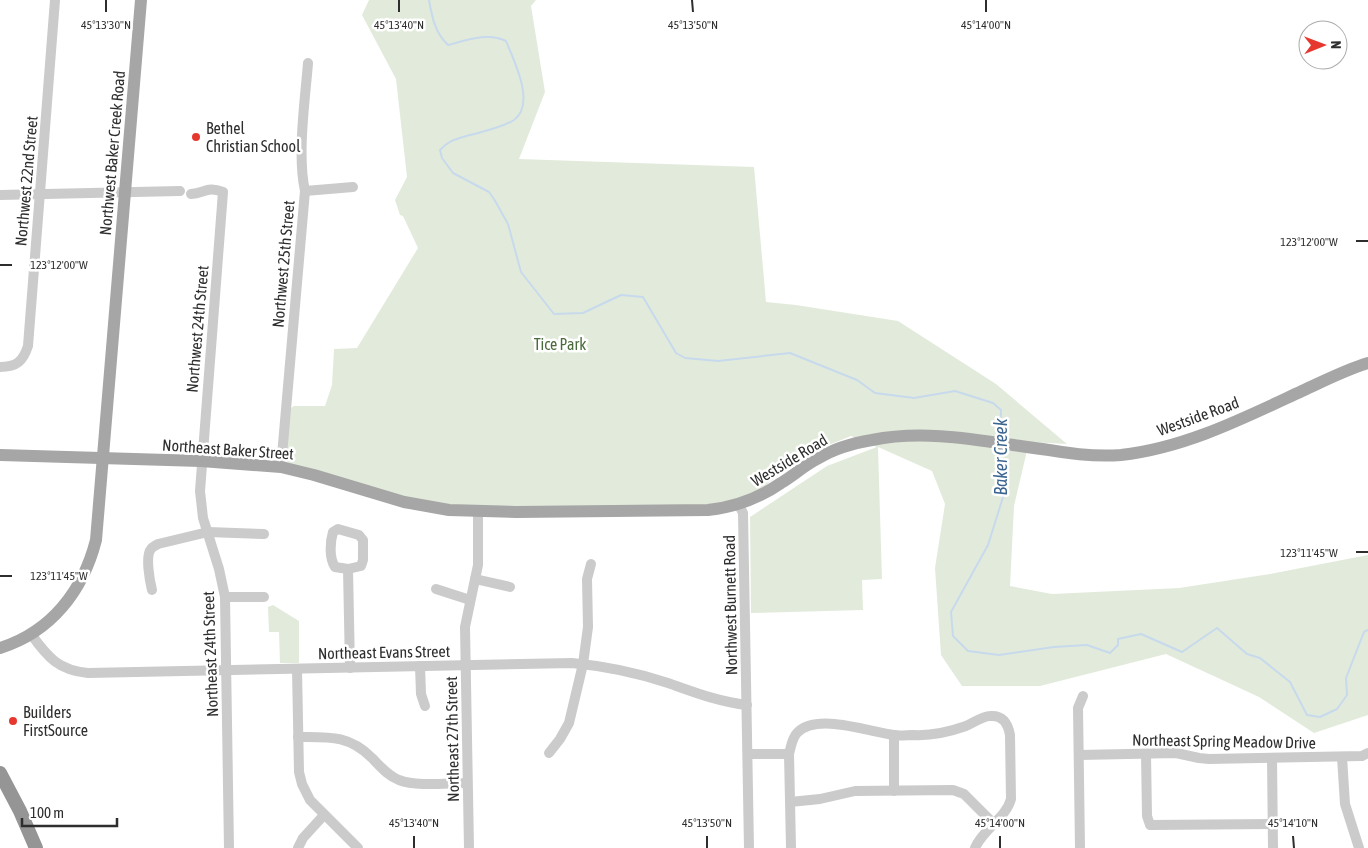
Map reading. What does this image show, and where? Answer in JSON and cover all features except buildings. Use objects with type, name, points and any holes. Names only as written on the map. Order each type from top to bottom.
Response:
[{"type":"highway","points":[[0,774],[36,848]]},
{"type":"main road","name":"Northwest Baker Creek Road","points":[[0,648],[31,634],[49,621],[68,602],[86,570],[96,540],[141,0]]},
{"type":"main road","name":"Westside Road","points":[[478,511],[690,510],[725,508],[739,505],[770,490],[818,458],[843,447],[873,439],[899,436],[965,439],[1070,453],[1118,455],[1147,451],[1179,443],[1235,422],[1333,376],[1368,363]]},
{"type":"main road","name":"Northeast Baker Street","points":[[0,455],[201,461],[282,467],[314,474],[416,505],[449,510],[478,511]]},
{"type":"street","name":"Northwest 22nd Street","points":[[0,367],[12,366],[20,362],[28,346],[55,0]]},
{"type":"street","name":"Northwest 25th Street","points":[[282,467],[304,191],[302,146],[308,63]]},
{"type":"street","points":[[304,191],[353,187]]},
{"type":"street","name":"Northwest 24th Street","points":[[191,194],[208,189],[223,192],[201,461]]},
{"type":"street","points":[[0,195],[180,191]]},
{"type":"street","name":"Northeast 24th Street","points":[[201,461],[200,504],[219,569],[224,597],[227,670],[229,848]]},
{"type":"street","name":"Northwest Burnett Road","points":[[739,505],[743,513],[749,848]]},
{"type":"street","name":"Northeast 27th Street","points":[[469,848],[465,627],[478,558],[478,511]]},
{"type":"street","points":[[152,590],[149,578],[148,554],[150,549],[158,544],[208,532],[264,534]]},
{"type":"street","points":[[549,754],[560,739],[568,723],[583,664],[588,627],[587,579],[590,564]]},
{"type":"street","points":[[348,569],[350,668]]},
{"type":"street","points":[[475,579],[510,587]]},
{"type":"street","points":[[436,589],[470,600]]},
{"type":"street","points":[[224,597],[264,597]]},
{"type":"street","name":"Northeast Evans Street","points":[[31,634],[51,660],[63,667],[88,673],[583,664],[632,673],[715,700],[747,705]]},
{"type":"street","points":[[420,666],[421,694],[425,706]]},
{"type":"street","points":[[297,669],[299,772],[302,784],[310,800],[358,848]]},
{"type":"street","points":[[1080,848],[1078,708],[1083,696]]},
{"type":"street","points":[[791,848],[789,754],[798,732],[814,724],[849,726],[894,735],[928,735],[949,731],[989,716],[997,717],[1005,721],[1010,735],[1011,799],[1008,809],[979,839],[975,848]]},
{"type":"street","points":[[894,735],[894,791]]},
{"type":"street","points":[[298,737],[332,737],[349,741],[359,746],[390,775],[407,783],[468,783]]},
{"type":"street","name":"Northeast Spring Meadow Drive","points":[[1079,754],[1176,753],[1208,759],[1342,757],[1362,756],[1368,753]]},
{"type":"street","points":[[748,754],[789,754]]},
{"type":"street","points":[[1146,754],[1147,816],[1150,825],[1273,824]]},
{"type":"street","points":[[1342,757],[1345,804],[1359,848]]},
{"type":"street","points":[[1272,758],[1273,848]]},
{"type":"street","points":[[790,802],[820,799],[855,791],[958,791],[964,794],[993,823]]},
{"type":"street","points":[[298,848],[303,838],[324,815]]},
{"type":"green space","name":"Tice Park","points":[[369,0],[536,0],[531,6],[545,92],[519,159],[754,167],[766,302],[898,321],[996,384],[1067,444],[1029,442],[1014,506],[1010,586],[1052,594],[1179,588],[1270,574],[1368,555],[1368,715],[1314,733],[1259,697],[1166,654],[1040,686],[962,686],[941,655],[935,568],[945,504],[932,471],[878,447],[882,579],[862,580],[863,610],[751,613],[750,517],[827,466],[877,447],[851,436],[809,453],[739,505],[519,512],[416,505],[281,467],[291,408],[294,406],[325,406],[332,385],[334,349],[357,348],[418,248],[403,216],[400,215],[395,200],[407,177],[396,79],[362,15]]},
{"type":"green space","points":[[273,605],[299,621],[299,663],[280,663],[279,632],[269,632],[268,607]]},
{"type":"waterway","name":"Baker Creek","points":[[429,0],[437,30],[448,45],[477,38],[499,38],[506,41],[514,60],[523,93],[523,104],[520,113],[509,123],[454,140],[440,150],[442,158],[453,173],[489,192],[494,199],[508,224],[521,272],[554,314],[583,313],[621,295],[643,297],[676,353],[685,358],[718,361],[790,353],[857,380],[875,393],[914,398],[955,391],[993,403],[1001,410],[1000,437]]},
{"type":"waterway","name":"Baker Creek","points":[[1000,447],[1004,494],[988,545],[951,612],[953,636],[968,651],[999,655],[1054,647],[1087,645],[1110,653],[1118,645],[1118,639],[1141,634],[1182,652],[1217,628],[1247,654],[1260,658],[1290,682],[1307,715],[1320,717],[1337,709],[1347,695],[1346,678],[1364,632],[1368,630]]},
{"type":"place","name":"Bethel Christian School","points":[[196,137]]},
{"type":"place","name":"Builders FirstSource","points":[[13,721]]}]
